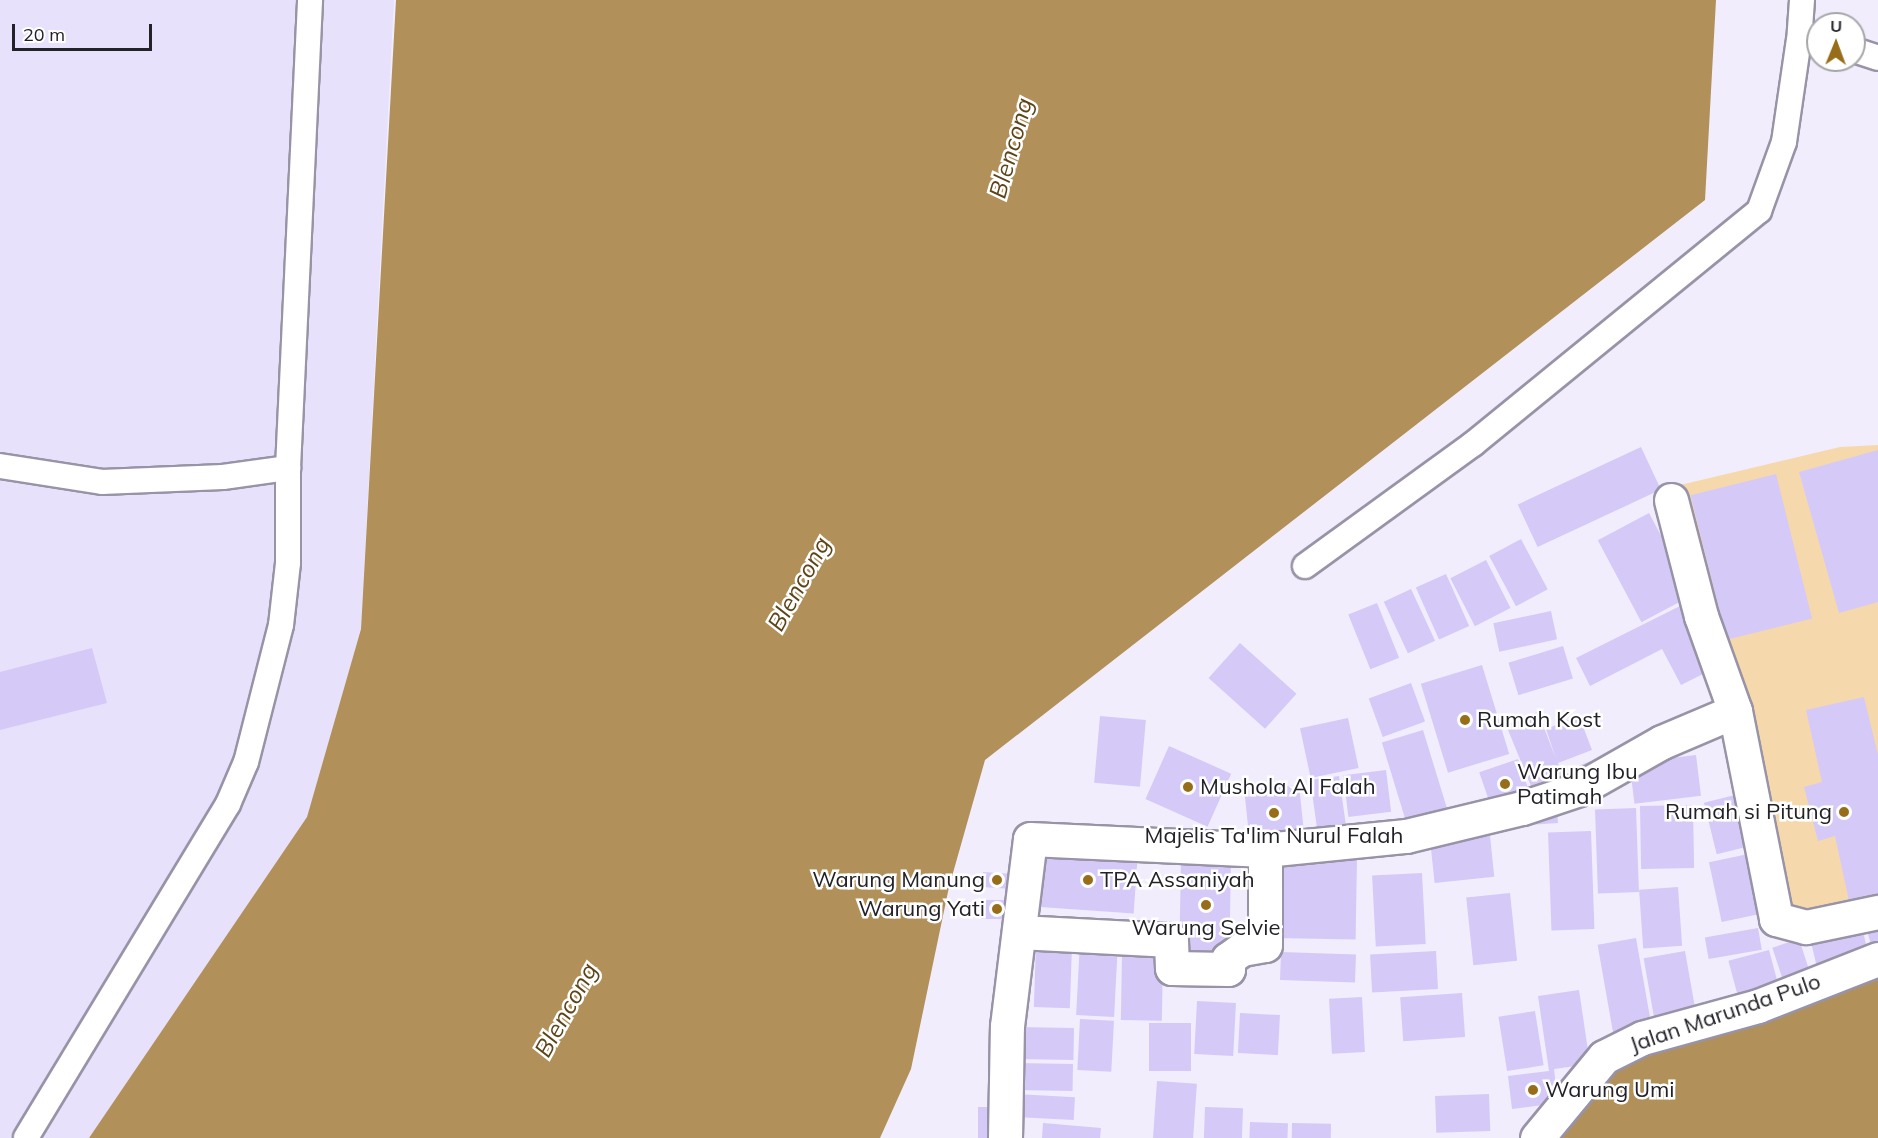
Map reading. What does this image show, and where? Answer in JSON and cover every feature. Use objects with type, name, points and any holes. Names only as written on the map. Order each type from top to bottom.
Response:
[{"type":"street","points":[[1671,500],[1701,616],[1735,711],[1776,920],[1806,927],[1878,912]]},
{"type":"street","points":[[1005,1138],[1007,1026],[1030,839],[1265,850],[1406,836],[1522,808],[1579,789],[1662,742],[1735,711]]},
{"type":"street","points":[[1019,933],[1171,940],[1172,968],[1228,969],[1228,959],[1242,949],[1265,945],[1265,850]]},
{"type":"street","name":"Jalan Marunda Pulo","points":[[1537,1138],[1604,1057],[1642,1038],[1758,1006],[1878,959]]},
{"type":"lane","points":[[26,1138],[228,804],[246,762],[281,625],[288,562],[288,468],[310,0]]},
{"type":"lane","points":[[1802,0],[1806,20]]},
{"type":"lane","points":[[1305,566],[1473,444],[1759,211],[1784,142],[1806,48]]},
{"type":"lane","points":[[0,466],[102,482],[223,477],[288,468]]},
{"type":"shaded area","points":[[0,0],[394,0],[361,629],[307,817],[89,1138],[0,1138]]},
{"type":"shaded area","points":[[1878,445],[1878,903],[1785,916],[1676,486],[1840,447]]},
{"type":"water","name":"Blencong","points":[[396,0],[1716,0],[1705,200],[985,760],[949,887],[911,1069],[880,1138],[89,1138],[307,817],[361,629]]},
{"type":"water","points":[[1878,969],[1878,1138],[1550,1138],[1601,1065],[1718,1022],[1753,1025],[1759,1010]]},
{"type":"building","points":[[1641,447],[1661,490],[1538,547],[1518,504]]},
{"type":"building","points":[[1878,450],[1878,602],[1839,613],[1799,472]]},
{"type":"building","points":[[1776,474],[1812,619],[1727,640],[1691,495]]},
{"type":"building","points":[[1649,513],[1693,595],[1641,622],[1598,540]]},
{"type":"building","points":[[1521,539],[1548,589],[1516,606],[1489,556]]},
{"type":"building","points":[[1486,560],[1511,608],[1475,626],[1450,578]]},
{"type":"building","points":[[1446,574],[1469,626],[1439,639],[1416,587]]},
{"type":"building","points":[[1411,589],[1435,641],[1408,653],[1384,602]]},
{"type":"building","points":[[1377,603],[1399,658],[1370,669],[1348,615]]},
{"type":"building","points":[[1682,605],[1715,668],[1681,685],[1662,649],[1590,686],[1576,658]]},
{"type":"building","points":[[1551,611],[1557,639],[1499,652],[1493,623]]},
{"type":"building","points":[[1240,643],[1296,694],[1265,729],[1209,678]]},
{"type":"building","points":[[1563,646],[1573,679],[1518,695],[1508,663]]},
{"type":"building","points":[[92,648],[107,703],[0,730],[0,672]]},
{"type":"building","name":"Rumah Kost","points":[[1482,665],[1509,754],[1448,773],[1421,684]]},
{"type":"building","points":[[1411,683],[1425,722],[1383,737],[1369,698]]},
{"type":"building","name":"Rumah si Pitung","points":[[1864,697],[1878,755],[1878,894],[1849,901],[1835,836],[1818,841],[1804,787],[1822,782],[1806,710]]},
{"type":"building","points":[[1538,712],[1556,759],[1546,729],[1579,716],[1592,750],[1558,763],[1566,783],[1535,796],[1506,725]]},
{"type":"building","points":[[1100,716],[1146,720],[1140,787],[1094,783]]},
{"type":"building","points":[[1348,718],[1359,768],[1311,778],[1300,728]]},
{"type":"building","points":[[1423,730],[1448,810],[1406,823],[1382,743]]},
{"type":"building","name":"Mushola Al Falah","points":[[1169,746],[1231,774],[1208,827],[1145,799]]},
{"type":"building","points":[[1696,755],[1701,796],[1634,804],[1629,763]]},
{"type":"building","name":"Warung Ibu Patimah","points":[[1518,759],[1531,796],[1492,809],[1479,772]]},
{"type":"building","points":[[1591,761],[1596,774],[1573,783],[1568,770]]},
{"type":"building","points":[[1386,770],[1391,812],[1348,817],[1343,775]]},
{"type":"building","points":[[1339,776],[1347,836],[1319,840],[1310,780]]},
{"type":"building","name":"Majelis Ta'lim Nurul Falah","points":[[1299,785],[1304,836],[1250,841],[1244,791]]},
{"type":"building","points":[[1735,795],[1748,846],[1717,854],[1704,803]]},
{"type":"building","points":[[1693,805],[1694,868],[1641,869],[1640,806]]},
{"type":"building","points":[[1636,808],[1639,892],[1598,893],[1595,809]]},
{"type":"building","points":[[1557,809],[1558,823],[1532,825],[1531,811]]},
{"type":"building","points":[[1591,831],[1594,929],[1551,930],[1548,833]]},
{"type":"building","points":[[1490,836],[1494,877],[1435,883],[1430,842]]},
{"type":"building","name":"TPA Assaniyah","points":[[1041,848],[1138,855],[1134,914],[1037,907]]},
{"type":"building","points":[[1753,853],[1766,913],[1722,922],[1709,862]]},
{"type":"building","name":"Warung Selvie","points":[[1181,858],[1231,859],[1229,951],[1179,950]]},
{"type":"building","points":[[1276,858],[1357,859],[1356,939],[1275,938]]},
{"type":"building","name":"Warung Manung","points":[[983,872],[1013,874],[1012,889],[982,887]]},
{"type":"building","points":[[1422,873],[1426,944],[1376,947],[1372,876]]},
{"type":"building","points":[[1678,887],[1682,946],[1643,949],[1639,890]]},
{"type":"building","points":[[1510,893],[1517,961],[1473,965],[1466,898]]},
{"type":"building","name":"Warung Yati","points":[[981,900],[1013,900],[1013,919],[981,919]]},
{"type":"building","points":[[1878,924],[1878,957],[1875,959],[1866,927]]},
{"type":"building","points":[[1862,927],[1870,961],[1818,973],[1810,939]]},
{"type":"building","points":[[1758,928],[1762,950],[1709,959],[1705,937]]},
{"type":"building","points":[[1636,938],[1653,1034],[1614,1040],[1598,945]]},
{"type":"building","points":[[1799,939],[1811,976],[1784,985],[1772,948]]},
{"type":"building","points":[[1080,941],[1118,943],[1114,1017],[1076,1015]]},
{"type":"building","points":[[1036,945],[1072,946],[1070,1008],[1034,1007]]},
{"type":"building","points":[[1769,950],[1780,992],[1740,1002],[1728,961]]},
{"type":"building","points":[[1436,951],[1438,989],[1372,992],[1370,954]]},
{"type":"building","points":[[1685,951],[1697,1017],[1655,1024],[1644,958]]},
{"type":"building","points":[[1281,952],[1356,955],[1355,983],[1280,980]]},
{"type":"building","points":[[1122,954],[1163,955],[1162,1021],[1121,1020]]},
{"type":"building","points":[[1579,990],[1590,1064],[1554,1069],[1558,1103],[1512,1109],[1508,1076],[1549,1071],[1538,996]]},
{"type":"building","points":[[1462,993],[1465,1037],[1403,1041],[1400,997]]},
{"type":"building","points":[[1362,997],[1365,1052],[1332,1054],[1329,999]]},
{"type":"building","points":[[1197,1001],[1236,1003],[1233,1056],[1194,1054]]},
{"type":"building","points":[[1535,1011],[1544,1065],[1507,1071],[1498,1017]]},
{"type":"building","points":[[1240,1013],[1280,1015],[1278,1055],[1238,1053]]},
{"type":"building","points":[[1080,1019],[1114,1021],[1111,1072],[1077,1070]]},
{"type":"building","points":[[1149,1023],[1191,1023],[1191,1071],[1149,1071]]},
{"type":"building","points":[[1015,1027],[1074,1028],[1073,1060],[1014,1059]]},
{"type":"building","points":[[1016,1063],[1073,1064],[1073,1091],[1016,1090]]},
{"type":"building","points":[[1157,1081],[1197,1084],[1193,1138],[1153,1138]]},
{"type":"building","points":[[1015,1094],[1075,1097],[1074,1120],[1014,1117]]},
{"type":"building","points":[[1489,1094],[1490,1131],[1436,1133],[1435,1096]]},
{"type":"building","points":[[978,1107],[999,1107],[999,1138],[978,1138]]},
{"type":"building","points":[[1205,1107],[1243,1108],[1242,1138],[1204,1138]]},
{"type":"building","points":[[1250,1122],[1288,1123],[1287,1138],[1249,1138]]},
{"type":"building","points":[[1043,1123],[1101,1128],[1100,1138],[1042,1138]]},
{"type":"building","points":[[1292,1123],[1331,1124],[1331,1138],[1292,1138]]},
{"type":"place","name":"Rumah Kost","points":[[1465,720]]},
{"type":"place","name":"Warung Ibu Patimah","points":[[1505,784]]},
{"type":"place","name":"Mushola Al Falah","points":[[1188,787]]},
{"type":"place","name":"Rumah si Pitung","points":[[1844,812]]},
{"type":"place","name":"Majelis Ta'lim Nurul Falah","points":[[1274,813]]},
{"type":"place","name":"Warung Manung","points":[[997,880]]},
{"type":"place","name":"TPA Assaniyah","points":[[1088,880]]},
{"type":"place","name":"Warung Selvie","points":[[1206,905]]},
{"type":"place","name":"Warung Yati","points":[[997,909]]},
{"type":"place","name":"Warung Umi","points":[[1533,1090]]}]
